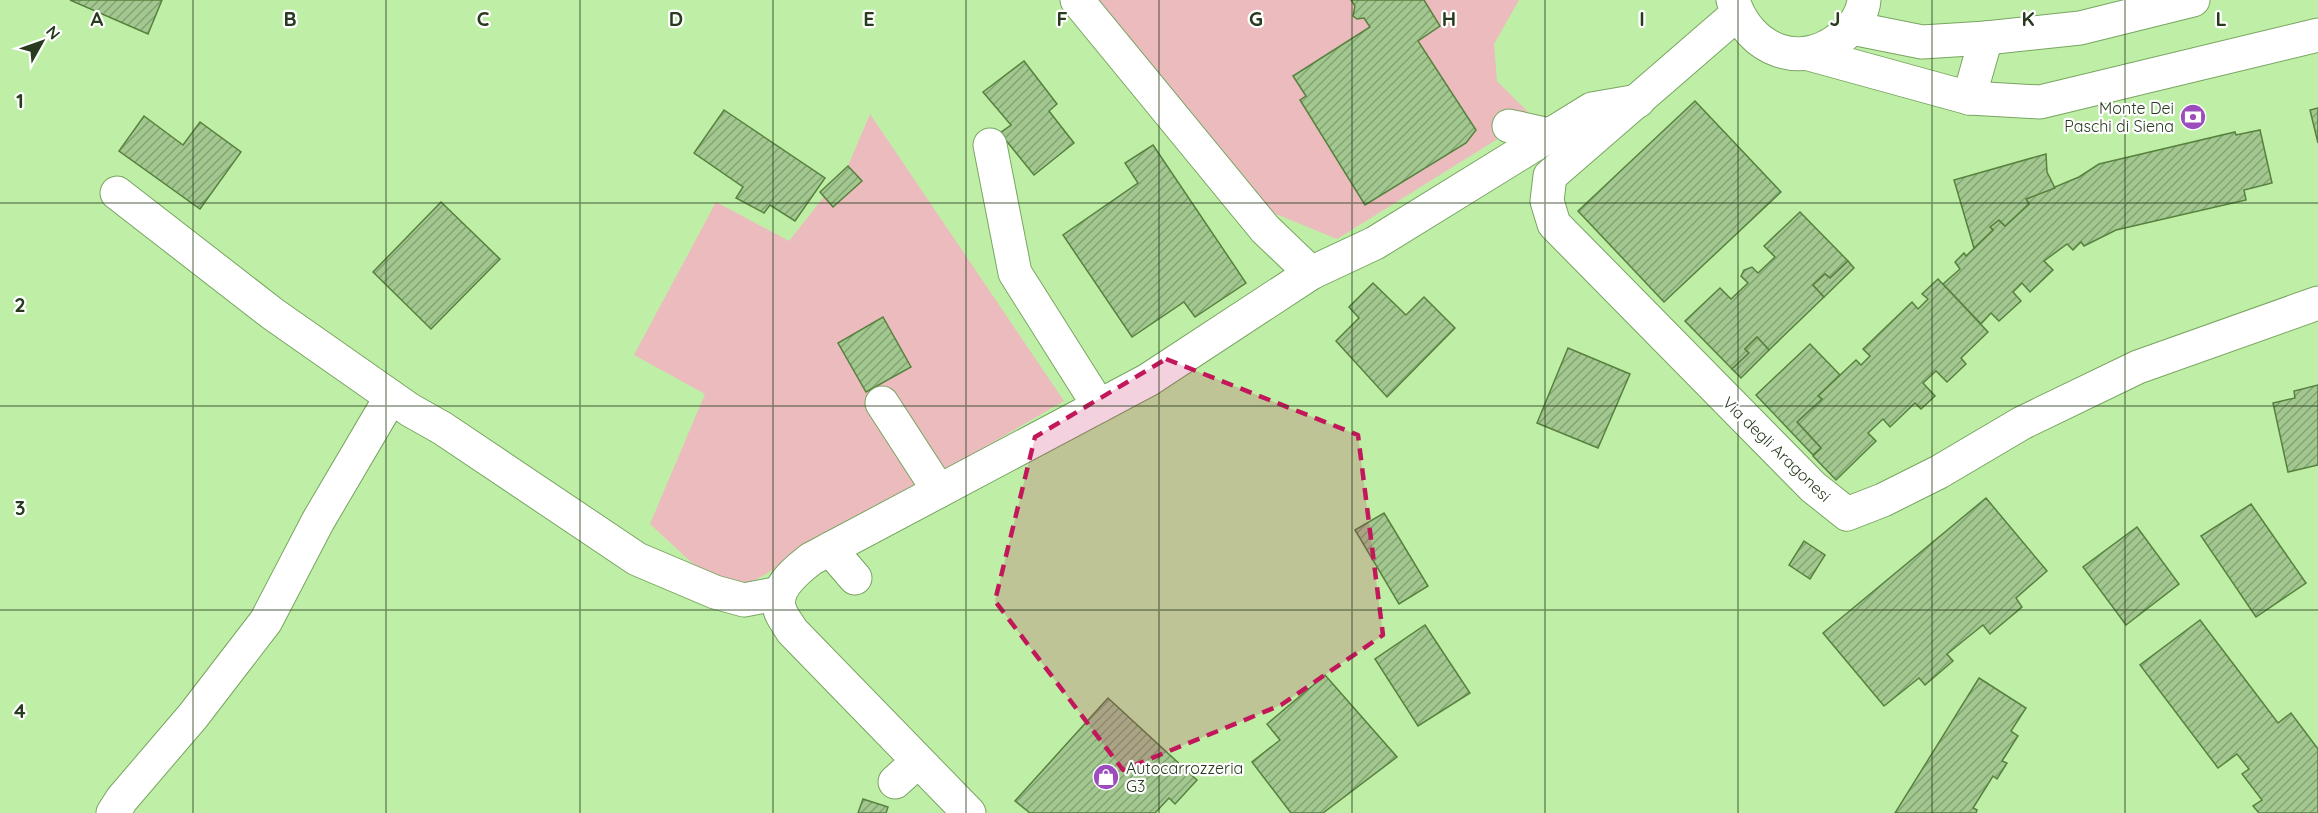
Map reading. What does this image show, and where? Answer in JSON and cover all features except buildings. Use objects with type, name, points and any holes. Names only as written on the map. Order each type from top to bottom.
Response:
[{"type":"street","points":[[1077,0],[1141,95],[1265,229],[1311,273]]},
{"type":"street","points":[[1861,20],[1922,42],[2080,28],[2193,0]]},
{"type":"street","points":[[1735,7],[1756,40],[1780,52],[1809,54],[1969,98],[2040,102],[2318,35]]},
{"type":"street","name":"Via degli Aragonesi","points":[[1735,7],[1638,101],[1550,176],[1547,201],[1554,224],[1813,487],[1847,514],[1884,500],[1929,477],[2022,423],[2138,367],[2318,303]]},
{"type":"street","points":[[1809,54],[1831,47],[1861,20]]},
{"type":"street","points":[[1860,67],[1861,20]]},
{"type":"street","points":[[1969,98],[1986,38]]},
{"type":"street","points":[[969,813],[907,772],[792,631],[778,608],[780,593],[790,576],[811,559],[1148,380],[1311,273],[1375,243],[1592,109],[1638,101]]},
{"type":"street","points":[[1509,126],[1550,135]]},
{"type":"street","points":[[990,145],[1015,273],[1099,406]]},
{"type":"street","points":[[117,192],[273,314],[391,396],[637,559],[715,592],[744,600],[780,593]]},
{"type":"street","points":[[113,813],[122,799],[193,716],[266,621],[318,521],[391,396]]},
{"type":"street","points":[[882,403],[939,491]]},
{"type":"street","points":[[830,549],[855,578]]},
{"type":"highlighted area","points":[[1166,359],[1358,435],[1383,635],[1281,705],[1123,770],[995,601],[1035,437]]},
{"type":"shaded area","points":[[1097,0],[1519,0],[1494,44],[1497,81],[1533,117],[1337,239],[1271,212]]},
{"type":"shaded area","points":[[870,114],[1064,401],[728,596],[650,524],[705,394],[634,355],[716,202],[789,241],[848,166]]},
{"type":"place","name":"Monte Dei Paschi di Siena","points":[[2193,117]]},
{"type":"place","name":"Autocarrozzeria G3","points":[[1106,777]]}]
